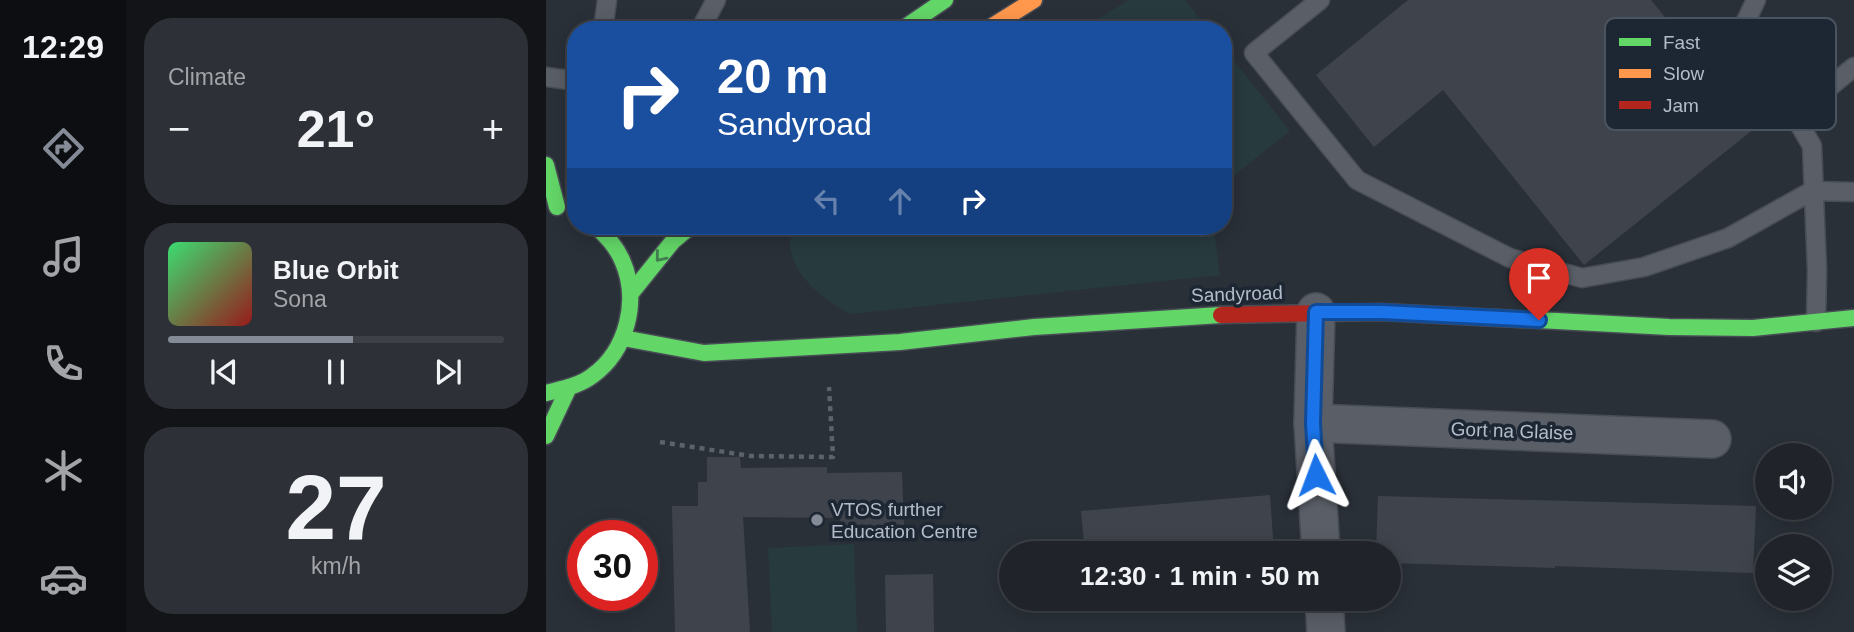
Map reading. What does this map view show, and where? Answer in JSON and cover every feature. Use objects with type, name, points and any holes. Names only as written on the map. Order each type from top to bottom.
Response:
[{"type":"street","points":[[1000,21],[1034,0]]},
{"type":"street","points":[[914,21],[941,2]]},
{"type":"street","points":[[546,165],[559,208]]},
{"type":"street","points":[[546,393],[569,387],[592,376],[609,359],[623,338],[630,315],[632,292],[627,270],[618,250],[604,235]]},
{"type":"street","points":[[632,292],[680,235]]},
{"type":"street","points":[[1316,312],[1313,423],[1320,541]]},
{"type":"street","name":"Sandyroad","points":[[623,338],[704,353],[900,342],[1034,327],[1166,318],[1316,312],[1382,312],[1669,327],[1753,328],[1854,318]]},
{"type":"street","points":[[546,436],[569,387]]},
{"type":"street","name":"Gort na Glaise","points":[[1313,423],[1712,439]]},
{"type":"street","points":[[1325,611],[1326,632]]},
{"type":"lane","points":[[604,21],[607,0]]},
{"type":"lane","points":[[705,21],[716,0]]},
{"type":"lane","points":[[1320,0],[1254,53],[1357,180],[1510,258],[1582,278],[1644,267],[1728,238],[1812,191],[1854,192]]},
{"type":"lane","points":[[1747,18],[1756,0]]},
{"type":"lane","points":[[1836,82],[1854,67]]},
{"type":"lane","points":[[546,77],[567,80]]},
{"type":"lane","points":[[1803,130],[1812,146],[1817,270],[1816,322]]},
{"type":"path","points":[[660,442],[751,456],[833,457],[828,345]]},
{"type":"green space","points":[[1129,0],[1185,0],[1202,21],[1095,21]]},
{"type":"green space","points":[[1232,58],[1290,131],[1232,177]]},
{"type":"green space","points":[[792,235],[1214,235],[1220,275],[850,314],[821,295],[805,279],[793,258]]},
{"type":"green space","points":[[854,544],[857,632],[772,632],[768,548]]},
{"type":"building","points":[[1408,0],[1651,0],[1666,18],[1605,18],[1605,130],[1753,130],[1584,265],[1443,90],[1374,147],[1316,75]]},
{"type":"building","points":[[707,457],[740,457],[741,468],[827,467],[827,473],[902,472],[904,525],[840,528],[840,518],[743,517],[750,632],[675,632],[672,506],[698,506],[698,482],[707,482]]},
{"type":"building","points":[[1270,495],[1273,541],[1084,541],[1081,511]]},
{"type":"building","points":[[1378,496],[1755,506],[1753,573],[1401,563],[1401,541],[1376,541]]},
{"type":"building","points":[[933,574],[934,632],[886,632],[885,575]]},
{"type":"traffic: fast","points":[[914,21],[945,0]]},
{"type":"traffic: fast","points":[[546,165],[557,207]]},
{"type":"traffic: fast","points":[[546,393],[576,385],[592,376],[614,353],[622,339],[630,308],[630,291],[622,260],[605,235]]},
{"type":"traffic: fast","points":[[632,292],[680,235]]},
{"type":"traffic: fast","points":[[623,338],[704,353],[900,342],[1034,327],[1221,315]]},
{"type":"traffic: fast","points":[[1499,318],[1669,327],[1753,328],[1854,318]]},
{"type":"traffic: fast","points":[[546,436],[569,387]]},
{"type":"traffic: slow","points":[[1000,21],[1034,0]]},
{"type":"traffic: jam","points":[[1221,315],[1382,312],[1499,318]]},
{"type":"place","name":"VTOS further Education Centre","points":[[817,520]]},
{"type":"route","points":[[1316,475],[1313,423],[1316,312],[1382,312],[1539,320]]}]
